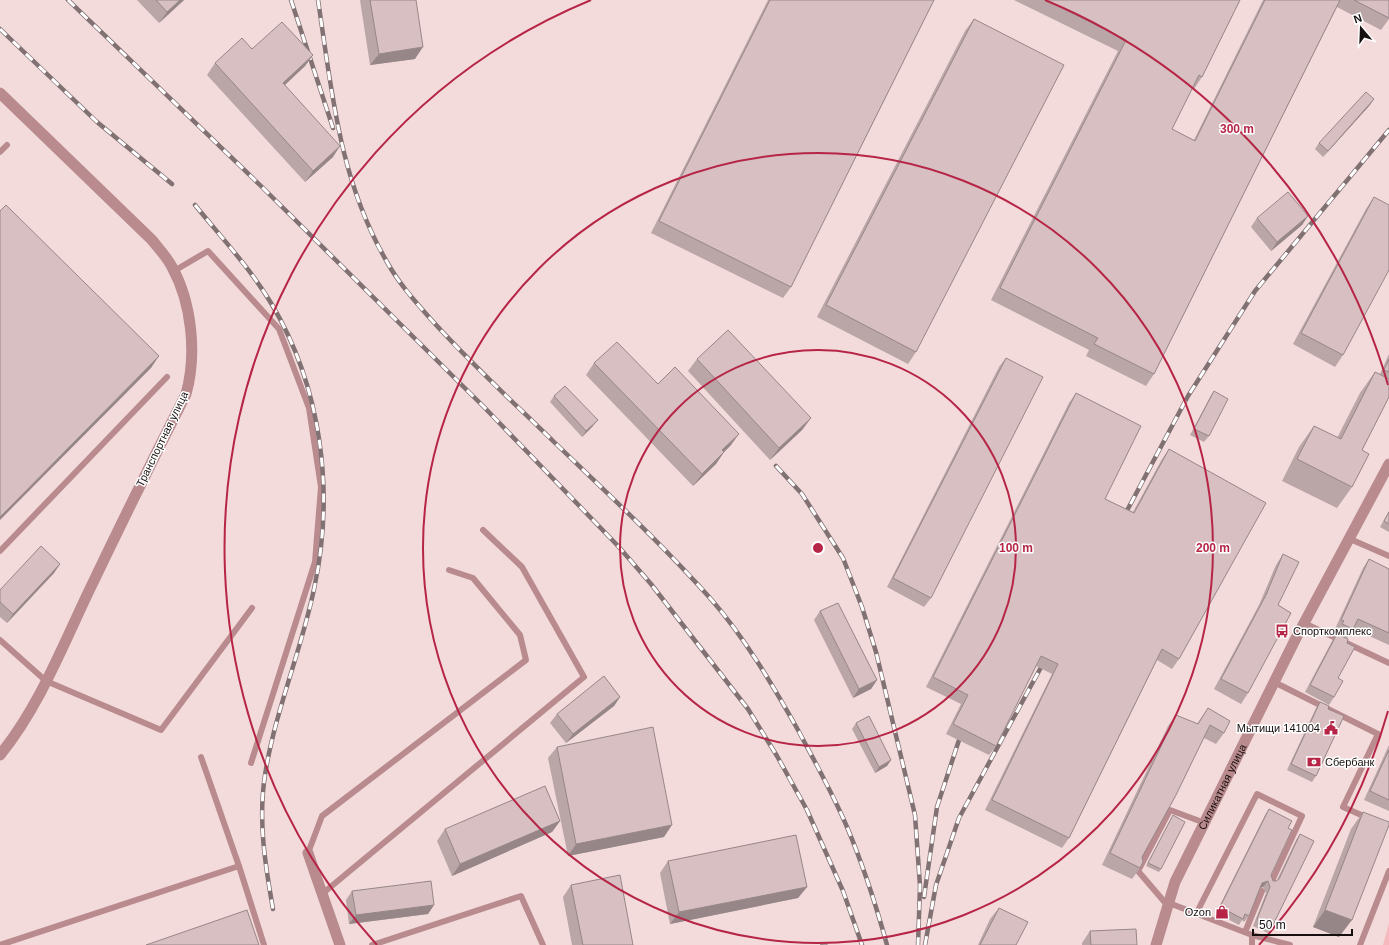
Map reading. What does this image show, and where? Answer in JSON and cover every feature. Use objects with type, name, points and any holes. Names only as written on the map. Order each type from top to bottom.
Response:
[{"type":"street","name":"Транспортная улица","points":[[0,93],[152,240],[164,254],[174,271],[183,297],[191,339],[191,376],[186,394],[124,516],[46,681],[11,741],[0,755]]},
{"type":"street","name":"Силикатная улица","points":[[1156,945],[1175,882],[1304,623],[1389,464]]},
{"type":"street","points":[[308,852],[340,945]]},
{"type":"lane","points":[[0,152],[8,144]]},
{"type":"lane","points":[[174,271],[208,251],[279,329],[309,408],[322,487],[315,562],[251,763]]},
{"type":"lane","points":[[0,551],[167,378]]},
{"type":"lane","points":[[322,894],[584,677],[522,567],[483,530]]},
{"type":"lane","points":[[1350,539],[1389,556]]},
{"type":"lane","points":[[308,852],[322,816],[526,660],[520,635],[473,578],[449,570]]},
{"type":"lane","points":[[0,640],[46,681],[161,730],[252,608]]},
{"type":"lane","points":[[1304,623],[1389,663]]},
{"type":"lane","points":[[1274,682],[1378,734],[1343,807],[1376,822]]},
{"type":"lane","points":[[201,757],[239,866],[264,945]]},
{"type":"lane","points":[[1196,914],[1257,794],[1302,816],[1271,883]]},
{"type":"lane","points":[[1205,823],[1170,810],[1138,871],[1169,905],[1252,935],[1290,945]]},
{"type":"lane","points":[[0,945],[239,866]]},
{"type":"lane","points":[[1360,945],[1389,872]]},
{"type":"lane","points":[[1245,932],[1262,891]]},
{"type":"lane","points":[[372,945],[521,896],[543,945]]},
{"type":"lane","points":[[1252,935],[1252,945]]},
{"type":"shaded area","points":[[1389,923],[1389,945],[1383,945]]},
{"type":"building","points":[[156,0],[180,0],[167,12]]},
{"type":"building","points":[[370,0],[416,0],[423,47],[379,54]]},
{"type":"building","points":[[770,0],[934,0],[791,287],[659,221]]},
{"type":"building","points":[[1046,0],[1240,0],[1202,77],[1199,75],[1172,129],[1195,141],[1265,0],[1340,0],[1154,374],[1094,344],[1098,338],[1000,288],[1126,40]]},
{"type":"building","points":[[1354,0],[1389,0],[1389,18]]},
{"type":"building","points":[[974,19],[1064,65],[916,352],[826,305]]},
{"type":"building","points":[[282,22],[313,55],[283,83],[340,146],[313,171],[215,63],[242,38],[252,49]]},
{"type":"building","points":[[1366,92],[1374,99],[1328,151],[1319,143]]},
{"type":"building","points":[[1288,192],[1308,216],[1277,242],[1257,218]]},
{"type":"building","points":[[1374,197],[1389,205],[1389,270],[1343,355],[1301,333]]},
{"type":"building","points":[[6,205],[159,356],[0,517],[0,211]]},
{"type":"building","points":[[728,330],[811,418],[779,448],[697,359]]},
{"type":"building","points":[[617,342],[658,384],[675,367],[739,434],[722,450],[724,452],[702,474],[594,363]]},
{"type":"building","points":[[1006,358],[1043,377],[931,598],[893,578]]},
{"type":"building","points":[[1389,359],[1389,372],[1384,370]]},
{"type":"building","points":[[1375,372],[1389,379],[1389,397],[1362,450],[1369,454],[1352,487],[1297,459],[1314,426],[1341,439]]},
{"type":"building","points":[[565,386],[598,420],[586,431],[554,396]]},
{"type":"building","points":[[1214,391],[1228,399],[1209,436],[1194,429]]},
{"type":"building","points":[[1076,393],[1141,426],[1105,499],[1134,513],[1169,449],[1266,503],[1179,659],[1162,649],[1069,838],[992,800],[1058,664],[1041,656],[996,746],[953,724],[968,695],[933,677]]},
{"type":"building","points":[[1389,512],[1389,524],[1384,521]]},
{"type":"building","points":[[41,546],[60,564],[13,614],[0,602],[0,590]]},
{"type":"building","points":[[1283,554],[1299,562],[1278,605],[1291,613],[1248,693],[1221,679],[1266,595]]},
{"type":"building","points":[[1369,559],[1389,569],[1389,633],[1358,619],[1353,629],[1342,624],[1344,621],[1341,620]]},
{"type":"building","points":[[838,603],[877,680],[859,689],[820,611]]},
{"type":"building","points":[[1337,634],[1348,639],[1347,643],[1355,647],[1338,678],[1343,681],[1334,697],[1310,685]]},
{"type":"building","points":[[604,676],[620,697],[573,734],[557,714]]},
{"type":"building","points":[[1320,702],[1329,706],[1328,709],[1344,716],[1316,776],[1291,764]]},
{"type":"building","points":[[1208,708],[1230,721],[1224,733],[1210,725],[1176,795],[1142,857],[1143,862],[1140,868],[1110,853],[1176,715],[1198,724]]},
{"type":"building","points":[[869,716],[891,760],[879,767],[856,723]]},
{"type":"building","points":[[653,727],[672,825],[576,844],[557,747]]},
{"type":"building","points":[[1389,750],[1389,800],[1370,791]]},
{"type":"building","points":[[545,786],[560,821],[460,864],[445,829]]},
{"type":"building","points":[[1269,809],[1292,821],[1288,828],[1292,830],[1271,875],[1273,881],[1279,879],[1300,834],[1314,841],[1272,927],[1257,919],[1270,887],[1268,881],[1262,883],[1249,916],[1245,914],[1243,919],[1220,907]]},
{"type":"building","points":[[1363,812],[1389,822],[1389,825],[1352,920],[1325,910]]},
{"type":"building","points":[[1173,815],[1185,822],[1161,869],[1148,863]]},
{"type":"building","points":[[796,835],[807,887],[679,912],[668,861]]},
{"type":"building","points":[[620,875],[633,945],[583,945],[571,885]]},
{"type":"building","points":[[431,881],[434,905],[356,915],[352,891]]},
{"type":"building","points":[[999,908],[1028,922],[1016,945],[980,945]]},
{"type":"building","points":[[247,910],[259,945],[146,945]]},
{"type":"building","points":[[1136,929],[1137,945],[1091,945],[1090,931]]},
{"type":"railway","points":[[68,0],[261,186],[484,407],[618,546],[651,584],[748,709],[777,756],[807,810],[843,891],[862,945]]},
{"type":"railway","points":[[291,0],[333,128]]},
{"type":"railway","points":[[318,0],[333,101],[348,167],[358,199],[371,231],[391,269],[417,303],[458,348],[489,380],[653,538],[710,598],[735,629],[757,662],[798,730],[836,802],[864,870],[887,945]]},
{"type":"railway","points":[[0,29],[97,122],[172,184]]},
{"type":"railway","points":[[1122,520],[1188,396],[1255,291],[1389,130]]},
{"type":"railway","points":[[195,205],[254,277],[271,303],[288,336],[302,370],[313,406],[320,442],[323,479],[323,516],[320,553],[309,612],[269,751],[263,792],[263,842],[273,909]]},
{"type":"railway","points":[[776,466],[802,494],[843,558],[862,607],[876,652],[915,815],[920,886],[918,945]]},
{"type":"railway","points":[[925,945],[936,885],[959,818],[1045,660]]},
{"type":"railway","points":[[924,897],[937,807],[959,740]]},
{"type":"place","name":"Спорткомплекс","points":[[1282,631]]},
{"type":"place","name":"Мытищи 141004","points":[[1331,728]]},
{"type":"place","name":"Сбербанк","points":[[1314,762]]},
{"type":"place","name":"Ozon","points":[[1222,912]]}]
